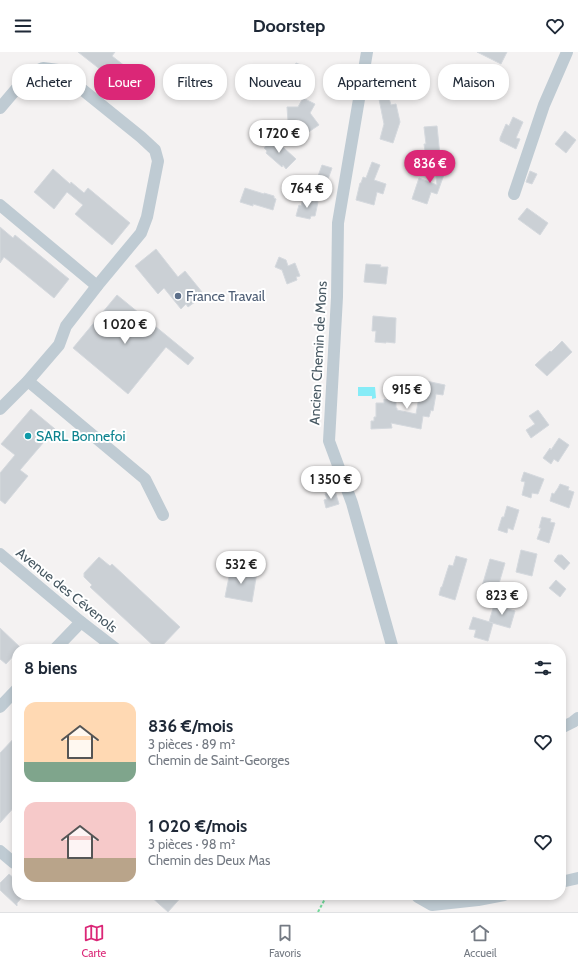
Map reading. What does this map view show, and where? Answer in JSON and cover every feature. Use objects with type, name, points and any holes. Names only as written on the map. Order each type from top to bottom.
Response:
[{"type":"street","name":"Ancien Chemin de Mons","points":[[367,52],[338,223],[337,297],[329,441],[352,503],[392,644]]},
{"type":"street","points":[[514,194],[544,105],[567,52]]},
{"type":"street","points":[[0,108],[29,74],[43,68],[58,70],[141,137],[155,150],[158,161],[147,217],[141,233],[66,326],[59,345],[28,381],[0,409]]},
{"type":"street","points":[[0,205],[97,286]]},
{"type":"street","points":[[28,381],[145,479],[163,515]]},
{"type":"street","name":"Avenue des Cévenols","points":[[0,554],[110,644]]},
{"type":"street","points":[[60,644],[81,622]]},
{"type":"street","points":[[0,707],[12,694]]},
{"type":"street","points":[[566,726],[574,722],[578,718]]},
{"type":"street","points":[[0,851],[12,861]]},
{"type":"street","points":[[566,881],[578,878]]},
{"type":"street","points":[[422,900],[432,908],[478,900]]},
{"type":"path","points":[[318,912],[324,900]]},
{"type":"water","points":[[358,387],[375,387],[376,398],[372,399],[372,396],[358,396]]},
{"type":"building","points":[[78,52],[115,52],[112,56],[122,64],[94,64]]},
{"type":"building","points":[[477,52],[507,52],[501,64]]},
{"type":"building","points":[[302,100],[307,100],[315,104],[310,113],[319,125],[307,133],[299,120],[288,121],[287,107],[298,107]]},
{"type":"building","points":[[379,100],[390,100],[391,105],[396,104],[400,122],[393,143],[380,139],[384,124]]},
{"type":"building","points":[[513,117],[523,122],[516,138],[520,139],[516,149],[500,141],[506,124],[509,126]]},
{"type":"building","points":[[437,126],[440,156],[426,158],[424,127]]},
{"type":"building","points":[[565,131],[576,140],[566,153],[555,144]]},
{"type":"building","points":[[273,138],[296,159],[286,169],[283,165],[282,167],[266,153],[267,151],[264,148]]},
{"type":"building","points":[[434,160],[446,162],[446,169],[437,194],[431,192],[427,204],[412,199],[419,178],[437,185]]},
{"type":"building","points":[[372,162],[380,165],[374,180],[386,184],[383,194],[377,192],[374,205],[356,200],[360,183],[363,177],[366,178]]},
{"type":"building","points":[[322,165],[332,168],[327,182],[317,179]]},
{"type":"building","points":[[53,169],[70,184],[71,182],[84,193],[88,188],[130,223],[112,245],[75,214],[83,205],[67,192],[54,209],[34,192]]},
{"type":"building","points":[[530,171],[537,174],[532,184],[526,182]]},
{"type":"building","points":[[245,188],[274,196],[276,199],[273,210],[240,202]]},
{"type":"building","points":[[303,199],[318,202],[315,216],[311,216],[310,219],[296,216],[299,205],[301,206]]},
{"type":"building","points":[[527,208],[548,223],[540,235],[518,219]]},
{"type":"building","points":[[0,227],[13,238],[15,235],[69,279],[54,298],[4,257],[0,263]]},
{"type":"building","points":[[156,249],[178,277],[185,271],[202,292],[196,296],[199,299],[188,307],[186,304],[181,309],[164,288],[158,294],[135,266]]},
{"type":"building","points":[[279,257],[286,260],[288,266],[295,263],[300,276],[296,277],[297,280],[287,284],[282,270],[275,267]]},
{"type":"building","points":[[366,264],[388,267],[386,284],[364,282]]},
{"type":"building","points":[[117,295],[194,358],[188,365],[166,347],[128,394],[73,348]]},
{"type":"building","points":[[373,316],[396,318],[395,343],[375,342],[376,331],[372,331]]},
{"type":"building","points":[[562,341],[572,352],[547,376],[535,365]]},
{"type":"building","points":[[426,381],[445,385],[443,395],[436,394],[433,411],[431,410],[429,417],[423,416],[421,429],[391,423],[392,428],[371,429],[371,421],[374,421],[374,417],[376,417],[376,403],[384,403],[384,399],[396,402],[397,410],[416,414],[419,397],[422,397]]},
{"type":"building","name":"SARL Bonnefoi","points":[[31,409],[55,429],[20,470],[28,476],[5,504],[0,500],[0,473],[15,455],[1,444]]},
{"type":"building","points":[[538,410],[549,425],[531,438],[526,430],[535,424],[529,416]]},
{"type":"building","points":[[559,438],[569,445],[558,462],[554,459],[551,464],[543,458],[550,448],[551,450]]},
{"type":"building","points":[[524,472],[544,479],[538,494],[532,493],[531,498],[522,495],[525,482],[521,481]]},
{"type":"building","points":[[560,484],[569,487],[568,490],[574,492],[569,508],[550,501],[552,493],[554,494]]},
{"type":"building","points":[[335,491],[339,504],[326,508],[324,500],[327,499],[325,494]]},
{"type":"building","points":[[507,506],[519,510],[513,530],[508,528],[507,533],[498,530]]},
{"type":"building","points":[[542,517],[551,519],[550,522],[555,523],[549,543],[537,539],[541,528],[539,528]]},
{"type":"building","points":[[521,550],[537,554],[532,576],[516,572]]},
{"type":"building","points":[[558,555],[562,555],[570,563],[564,570],[554,561]]},
{"type":"building","points":[[456,556],[467,559],[455,600],[439,595],[449,565],[453,566]]},
{"type":"building","points":[[99,557],[110,566],[112,564],[180,627],[164,644],[152,644],[90,587],[92,585],[84,577],[84,573]]},
{"type":"building","points":[[490,559],[505,563],[498,587],[504,589],[499,606],[478,600]]},
{"type":"building","points":[[231,567],[257,572],[252,602],[225,597]]},
{"type":"building","points":[[556,580],[566,589],[560,597],[549,588]]},
{"type":"building","points":[[494,605],[515,611],[510,628],[489,622]]},
{"type":"building","points":[[473,617],[493,623],[488,641],[474,637],[476,630],[469,629]]},
{"type":"building","points":[[0,628],[17,644],[12,644],[12,657],[6,664],[0,659]]},
{"type":"building","points":[[12,740],[12,810],[0,823],[0,753]]},
{"type":"building","points":[[9,874],[12,877],[12,900],[20,900],[17,903],[17,906],[0,890],[0,883]]},
{"type":"building","points":[[155,900],[179,900],[168,912]]},
{"type":"place","name":"France Travail","points":[[178,296]]},
{"type":"place","name":"SARL Bonnefoi","points":[[28,436]]}]
